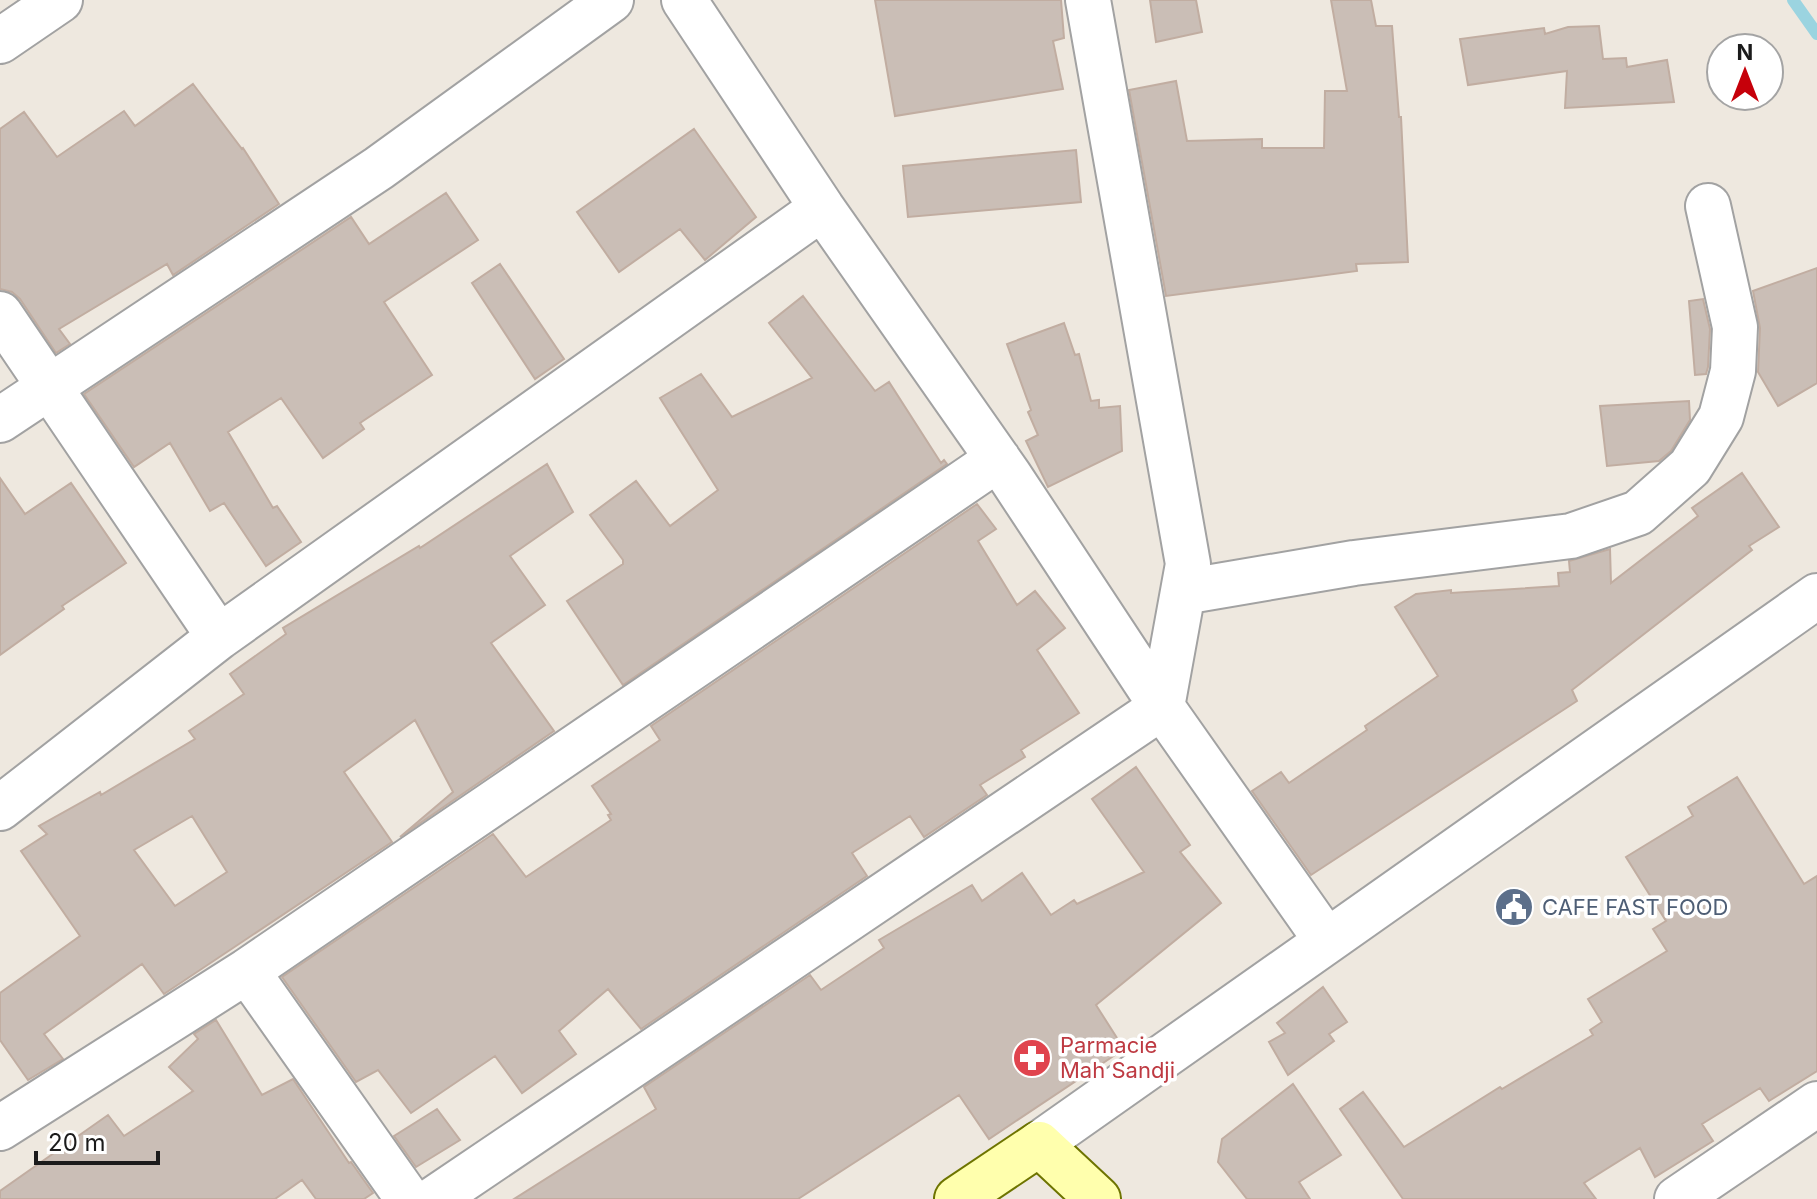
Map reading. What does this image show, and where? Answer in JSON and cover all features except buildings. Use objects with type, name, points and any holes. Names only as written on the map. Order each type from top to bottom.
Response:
[{"type":"main road","points":[[957,1199],[1039,1144],[1098,1199]]},
{"type":"street","points":[[0,41],[60,0]]},
{"type":"street","points":[[0,420],[379,168],[611,0]]},
{"type":"street","points":[[684,0],[822,208],[998,459],[1162,707],[1326,940]]},
{"type":"street","points":[[434,1199],[1162,707],[1188,564],[1088,0]]},
{"type":"street","points":[[1183,592],[1354,563],[1571,536],[1638,513],[1690,467],[1721,417],[1733,371],[1735,327],[1708,206]]},
{"type":"street","points":[[0,808],[219,637],[822,208]]},
{"type":"street","points":[[0,314],[219,637]]},
{"type":"street","points":[[0,1128],[247,971],[998,459]]},
{"type":"street","points":[[1039,1144],[1817,596]]},
{"type":"street","points":[[247,971],[408,1199]]},
{"type":"street","points":[[1677,1199],[1817,1104]]},
{"type":"waterway","points":[[1793,0],[1817,34]]},
{"type":"place","name":"CAFE FAST FOOD","points":[[1514,907]]},
{"type":"place","name":"Parmacie Mah Sandji","points":[[1032,1058]]}]
